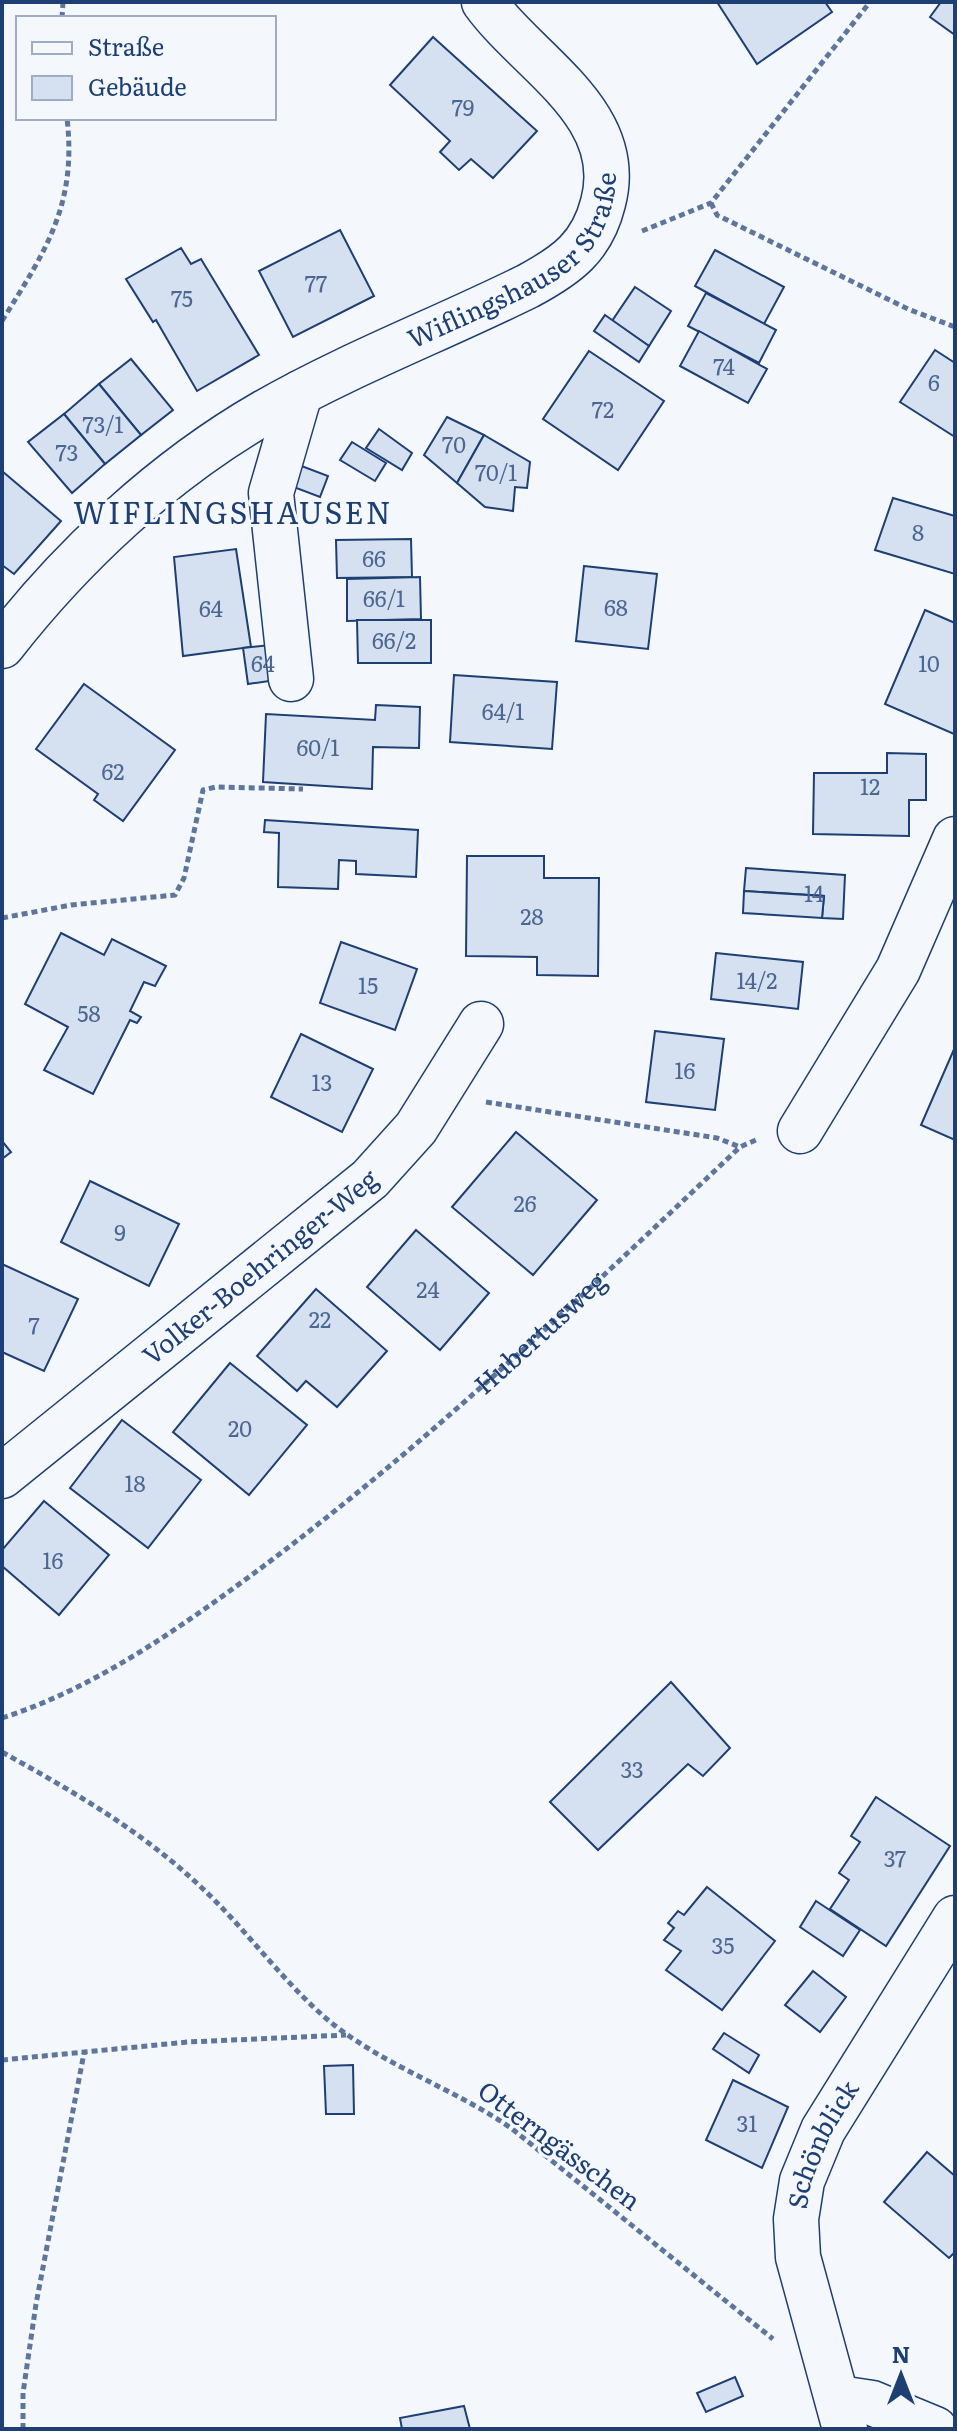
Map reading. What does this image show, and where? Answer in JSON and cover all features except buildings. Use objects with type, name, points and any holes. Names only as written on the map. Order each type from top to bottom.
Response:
[{"type":"street","name":"Wiflingshauser Straße","points":[[2,646],[68,570],[156,489],[240,427],[300,393],[461,319],[561,268],[581,251],[594,230],[608,175],[603,148],[592,123],[574,96],[514,37],[484,2]]},
{"type":"street","points":[[291,679],[271,493],[300,393]]},
{"type":"street","points":[[800,1131],[898,970],[955,839]]},
{"type":"street","name":"Volker-Boehringer-Weg","points":[[2,1476],[348,1200],[402,1146],[481,1024]]},
{"type":"street","name":"Schönblick","points":[[836,2395],[802,2275],[796,2238],[798,2200],[807,2165],[823,2130],[955,1918]]},
{"type":"street","points":[[836,2395],[872,2403],[935,2429]]},
{"type":"path","points":[[594,230],[636,233],[711,203],[870,2]]},
{"type":"path","points":[[2,321],[33,270],[62,209],[70,174],[67,120]]},
{"type":"path","points":[[711,203],[717,215],[908,309],[955,327]]},
{"type":"path","points":[[2,918],[71,905],[175,895],[184,878],[203,790],[303,789]]},
{"type":"path","points":[[440,1090],[468,1099],[717,1138],[740,1147]]},
{"type":"path","name":"Hubertusweg","points":[[2,1718],[57,1698],[112,1669],[218,1599],[338,1511],[504,1368],[740,1147],[800,1131]]},
{"type":"path","name":"Otterngässchen","points":[[2,1752],[116,1817],[179,1866],[227,1912],[311,2004],[347,2035],[491,2115],[778,2342],[797,2353],[836,2395]]},
{"type":"path","points":[[2,2060],[188,2042],[347,2035]]},
{"type":"path","points":[[23,2429],[23,2393],[34,2319],[84,2053]]},
{"type":"district","name":"WIFLINGSHAUSEN","points":[[233,514]]}]
